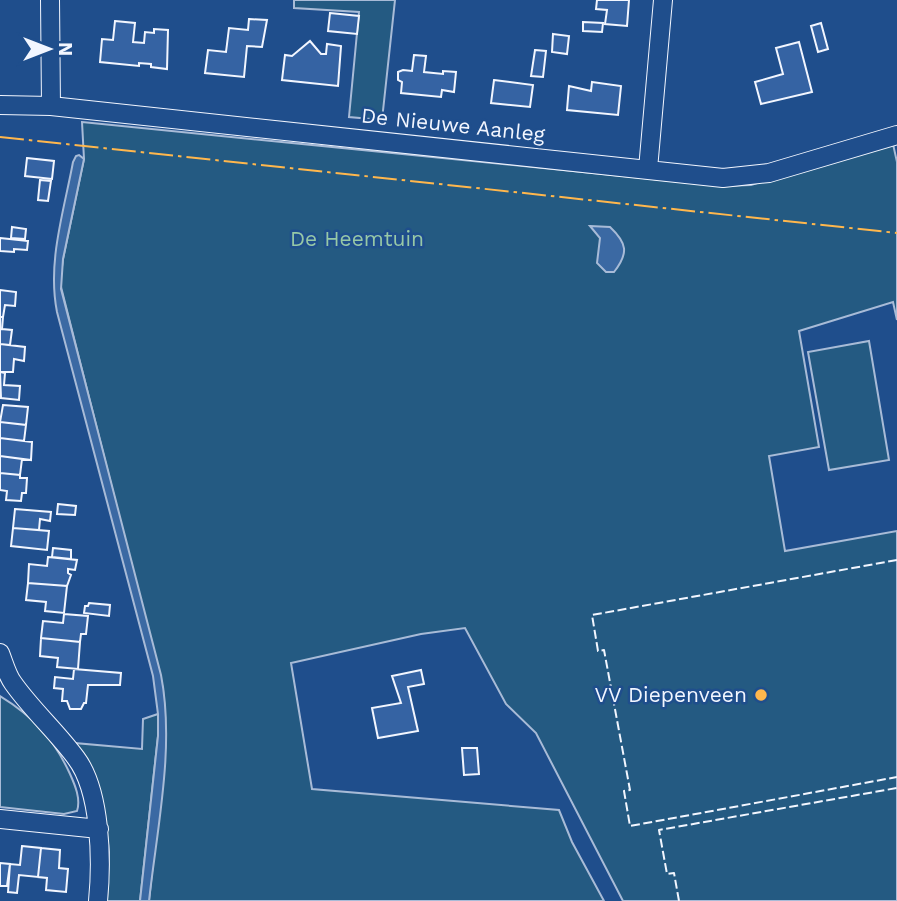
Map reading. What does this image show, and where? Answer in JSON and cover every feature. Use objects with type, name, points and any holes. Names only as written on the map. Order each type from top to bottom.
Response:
[{"type":"street","points":[[50,0],[51,106]]},
{"type":"street","points":[[648,169],[663,0]]},
{"type":"street","name":"De Nieuwe Aanleg","points":[[0,105],[51,106],[723,178],[769,173],[897,135]]},
{"type":"street","points":[[0,653],[5,681],[78,761],[90,790],[99,829],[100,878],[97,901]]},
{"type":"street","points":[[0,819],[99,829]]},
{"type":"green space","points":[[294,0],[395,0],[382,120],[349,117],[359,12],[294,8]]},
{"type":"green space","name":"De Heemtuin","points":[[82,122],[722,186],[751,185],[893,144],[897,162],[897,320],[893,302],[799,331],[819,447],[769,456],[785,551],[897,531],[897,901],[623,901],[536,733],[506,704],[465,628],[421,634],[291,663],[312,789],[559,810],[572,842],[604,901],[149,901],[166,740],[163,689],[60,283],[84,159]]},
{"type":"green space","points":[[869,341],[889,460],[829,470],[808,352]]},
{"type":"green space","points":[[0,696],[23,712],[50,739],[75,787],[77,811],[64,814],[0,807]]},
{"type":"green space","points":[[158,714],[158,736],[140,901],[107,901],[109,852],[104,811],[74,743],[142,749],[143,719]]},
{"type":"shaded area","points":[[79,155],[84,159],[63,259],[61,289],[161,675],[165,702],[163,788],[149,901],[140,901],[158,736],[153,676],[54,293],[58,237],[73,162]]},
{"type":"shaded area","points":[[590,226],[610,227],[623,243],[624,254],[614,272],[606,272],[597,263],[600,238]]},
{"type":"building","points":[[597,0],[629,0],[627,26],[605,24],[607,10],[596,9]]},
{"type":"building","points":[[330,13],[359,16],[357,34],[328,31]]},
{"type":"building","points":[[249,19],[267,20],[262,47],[247,46],[244,77],[205,73],[208,50],[226,52],[229,28],[248,30]]},
{"type":"building","points":[[115,21],[135,23],[133,42],[144,43],[145,32],[154,33],[154,29],[168,30],[167,69],[151,67],[151,64],[139,63],[139,66],[100,62],[102,39],[113,40]]},
{"type":"building","points":[[583,22],[603,23],[602,32],[583,31]]},
{"type":"building","points":[[821,23],[828,49],[818,52],[811,26]]},
{"type":"building","points":[[553,34],[569,36],[567,54],[552,52]]},
{"type":"building","points":[[310,41],[321,54],[326,54],[327,44],[341,46],[338,86],[282,80],[285,55],[292,56]]},
{"type":"building","points":[[799,42],[812,92],[761,104],[755,82],[783,74],[776,48]]},
{"type":"building","points":[[535,50],[546,51],[543,77],[531,76]]},
{"type":"building","points":[[414,55],[426,56],[424,72],[456,72],[454,92],[442,90],[441,97],[401,93],[402,82],[398,80],[398,72],[412,71]]},
{"type":"building","points":[[494,80],[533,85],[530,107],[491,103]]},
{"type":"building","points":[[592,82],[621,86],[618,115],[567,110],[569,86],[591,91]]},
{"type":"building","points":[[27,158],[54,161],[52,179],[25,176]]},
{"type":"building","points":[[40,180],[51,181],[48,201],[38,200]]},
{"type":"building","points":[[12,227],[26,229],[25,239],[11,238]]},
{"type":"building","points":[[0,238],[28,241],[27,250],[0,251]]},
{"type":"building","points":[[0,290],[16,292],[15,306],[5,305],[3,317],[0,317]]},
{"type":"building","points":[[0,317],[3,317],[2,329],[12,330],[10,345],[0,344]]},
{"type":"building","points":[[0,344],[25,347],[24,361],[14,359],[13,372],[0,372]]},
{"type":"building","points":[[0,372],[5,373],[4,385],[20,386],[19,400],[1,398]]},
{"type":"building","points":[[3,405],[28,407],[26,425],[0,422]]},
{"type":"building","points":[[0,422],[26,425],[24,441],[0,438]]},
{"type":"building","points":[[0,438],[32,442],[31,460],[0,456]]},
{"type":"building","points":[[0,456],[22,459],[20,475],[0,473]]},
{"type":"building","points":[[0,473],[27,478],[26,493],[22,493],[21,501],[6,500],[7,491],[0,490]]},
{"type":"building","points":[[58,504],[76,506],[75,515],[57,514]]},
{"type":"building","points":[[15,509],[51,512],[50,521],[40,519],[39,530],[13,528]]},
{"type":"building","points":[[13,528],[49,531],[47,550],[11,546]]},
{"type":"building","points":[[53,548],[71,550],[71,559],[52,557]]},
{"type":"building","points":[[48,557],[77,560],[75,570],[68,569],[71,575],[67,586],[28,583],[29,564],[47,566]]},
{"type":"building","points":[[28,583],[67,586],[64,613],[45,611],[46,602],[26,600]]},
{"type":"building","points":[[89,603],[110,605],[109,616],[84,613],[85,606]]},
{"type":"building","points":[[64,614],[88,616],[86,634],[81,634],[80,642],[41,638],[43,621],[63,623]]},
{"type":"building","points":[[41,638],[80,642],[78,669],[57,667],[58,658],[40,656]]},
{"type":"building","points":[[74,669],[121,673],[120,685],[88,685],[86,703],[81,709],[70,709],[67,701],[62,701],[63,689],[54,688],[55,677],[73,679]]},
{"type":"building","points":[[421,670],[424,684],[408,687],[418,731],[378,738],[372,708],[401,703],[392,676]]},
{"type":"building","points":[[462,748],[477,748],[479,774],[464,775]]},
{"type":"building","points":[[22,846],[41,848],[38,877],[19,875],[17,893],[8,892],[10,864],[20,865]]},
{"type":"building","points":[[41,848],[60,850],[59,868],[68,869],[66,892],[46,890],[47,878],[38,877]]},
{"type":"building","points":[[0,863],[10,864],[7,886],[0,886]]},
{"type":"fence","points":[[897,560],[592,615],[598,651],[604,650],[630,790],[624,791],[630,826],[897,777]]},
{"type":"fence","points":[[679,901],[674,873],[667,874],[659,830],[897,788]]},
{"type":"power","points":[[0,137],[897,233]]},
{"type":"place","name":"VV Diepenveen","points":[[761,695]]}]
